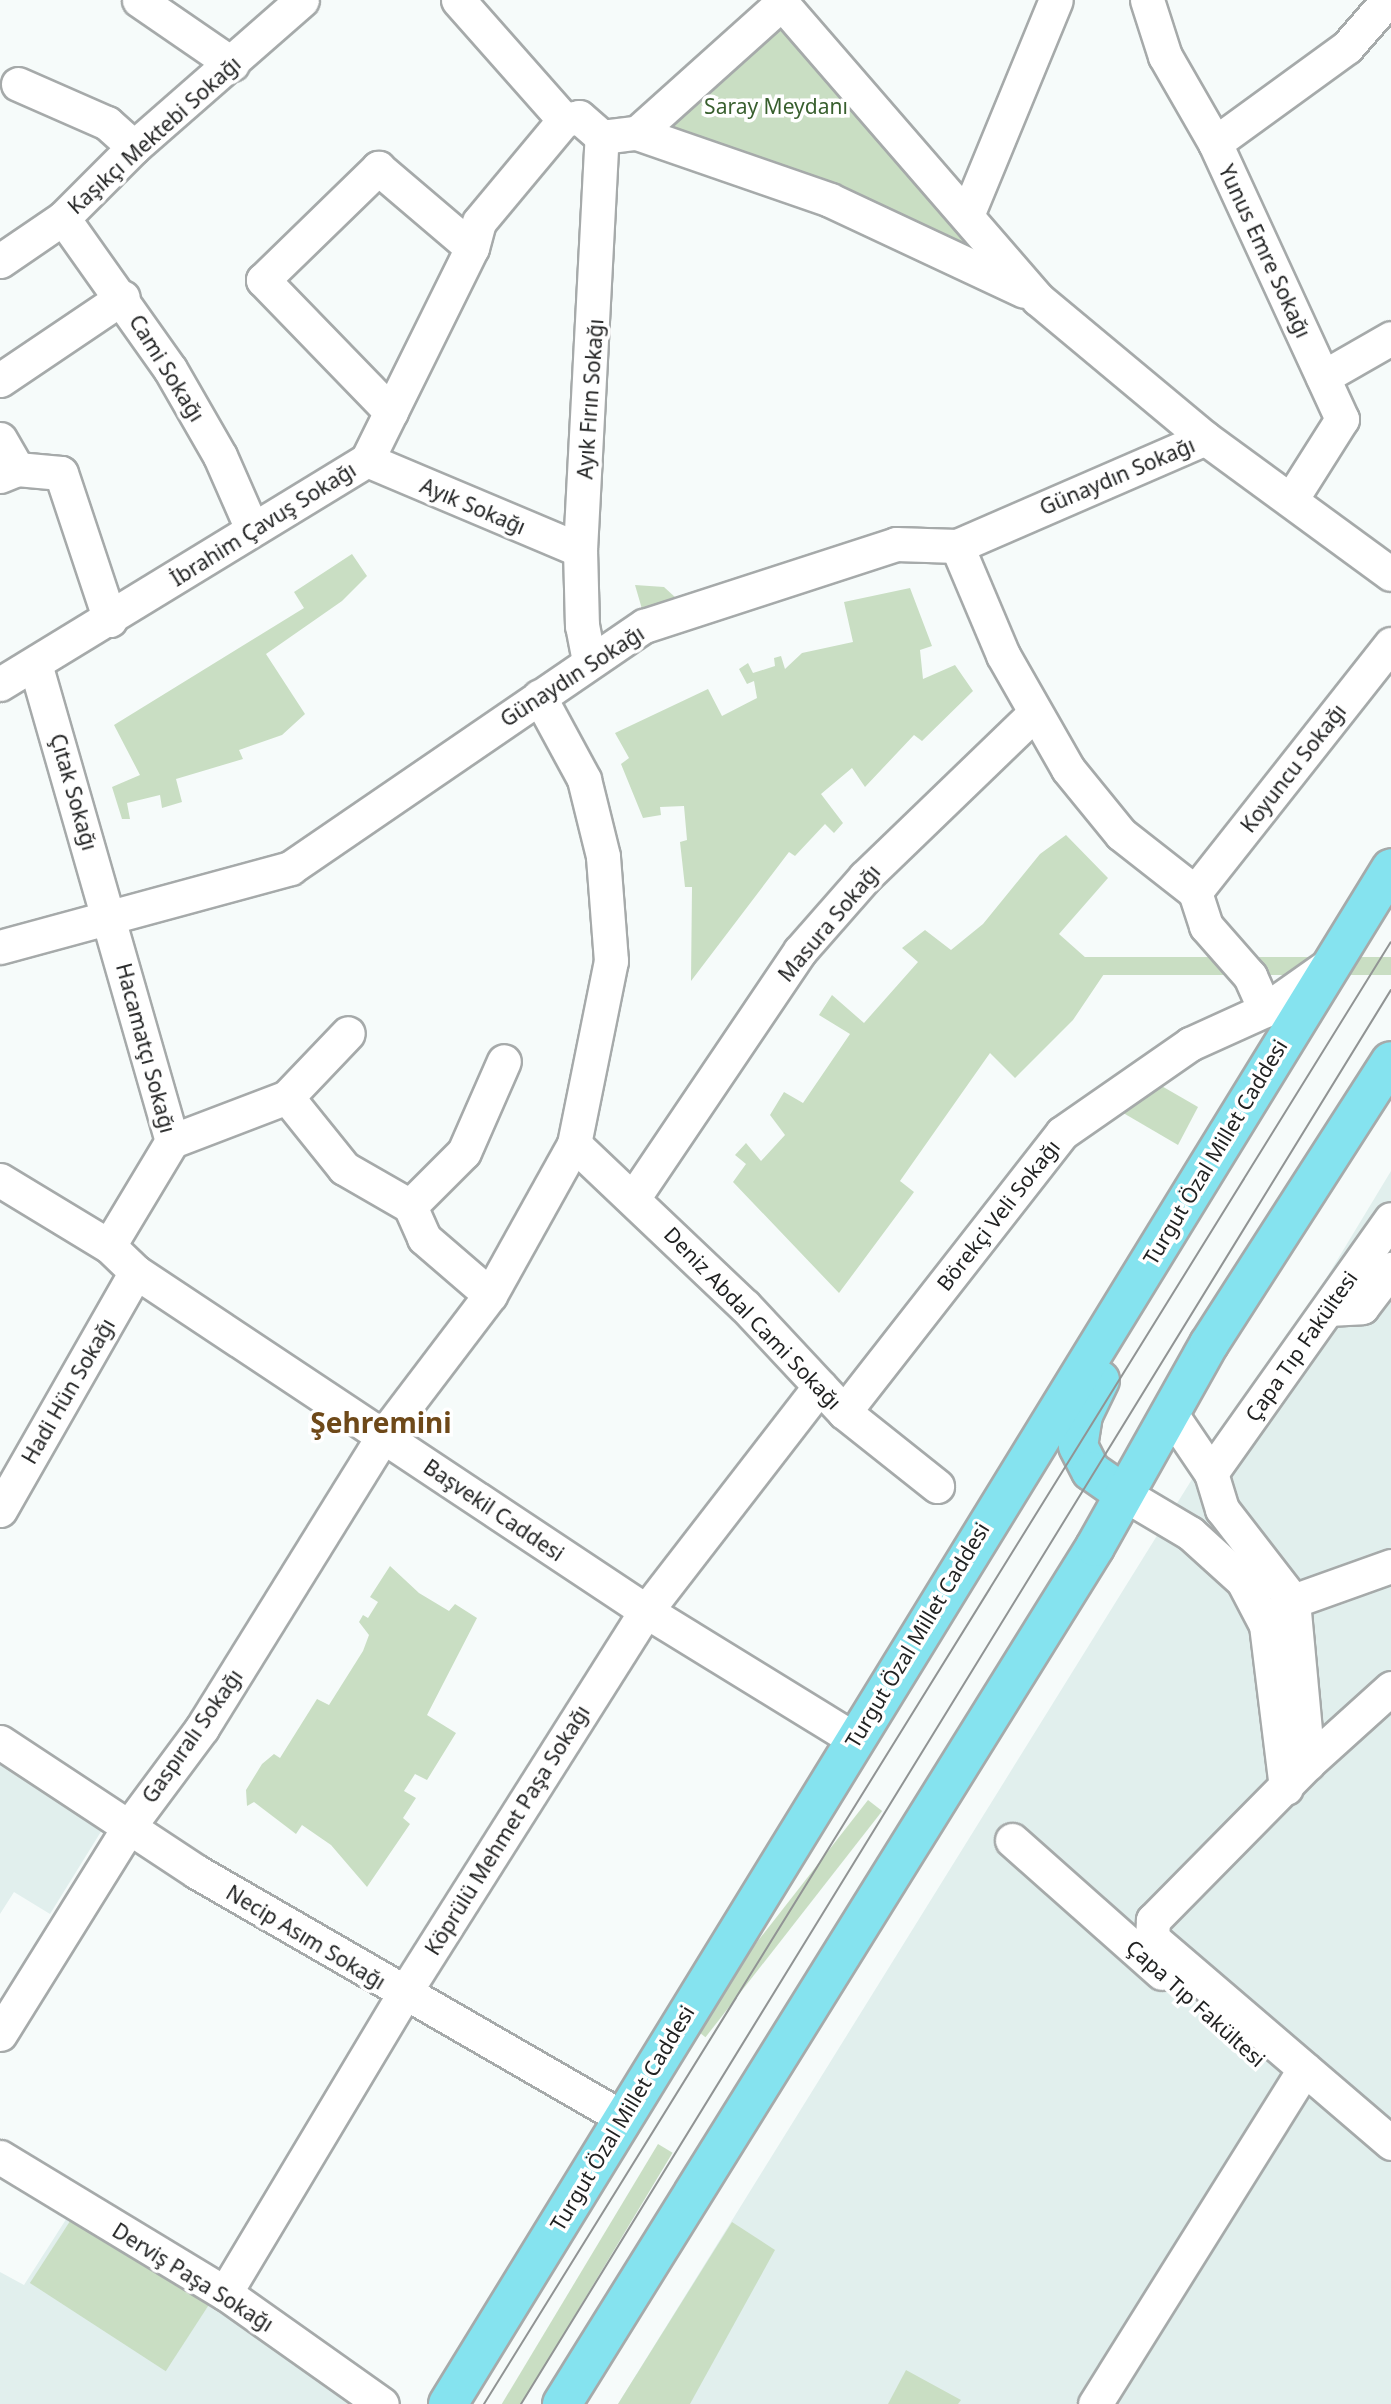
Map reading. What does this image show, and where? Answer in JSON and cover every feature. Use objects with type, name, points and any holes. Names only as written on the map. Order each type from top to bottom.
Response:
[{"type":"main road","name":"Turgut Özal Millet Caddesi","points":[[448,2404],[854,1739],[1104,1337],[1326,967],[1391,868]]},
{"type":"main road","points":[[562,2404],[1124,1494],[1209,1343],[1391,1061]]},
{"type":"main road","points":[[1104,1337],[1103,1373],[1080,1423],[1078,1446],[1091,1471],[1124,1494]]},
{"type":"street","points":[[139,0],[232,64]]},
{"type":"street","name":"Kaşıkçı Mektebi Sokağı","points":[[0,261],[63,218],[134,147],[302,0]]},
{"type":"street","points":[[458,0],[564,120],[579,117],[602,136],[637,133],[830,200],[1038,299]]},
{"type":"street","points":[[968,214],[1056,0]]},
{"type":"street","name":"Yunus Emre Sokağı","points":[[1147,0],[1166,56],[1215,143],[1342,419],[1292,498]]},
{"type":"street","points":[[1215,143],[1347,47],[1388,0]]},
{"type":"street","points":[[637,133],[780,1],[968,214],[1038,299],[1205,438],[1292,498],[1391,574]]},
{"type":"street","points":[[18,83],[107,123],[134,147]]},
{"type":"street","name":"İbrahim Çavuş Sokağı","points":[[0,684],[36,667],[252,529],[367,460],[472,248],[479,222],[564,120]]},
{"type":"street","name":"Ayık Fırın Sokağı","points":[[589,661],[582,626],[580,550],[602,136]]},
{"type":"street","points":[[391,412],[263,280],[378,168],[472,248]]},
{"type":"street","name":"Cami Sokağı","points":[[63,218],[123,298],[220,456],[252,529]]},
{"type":"street","points":[[0,380],[123,298]]},
{"type":"street","points":[[1323,377],[1391,338]]},
{"type":"street","name":"Günaydın Sokağı","points":[[0,947],[290,868],[589,661],[644,626],[780,578],[896,544],[957,546],[1205,438]]},
{"type":"street","points":[[0,439],[8,473],[61,473],[110,620]]},
{"type":"street","name":"Ayık Sokağı","points":[[367,460],[580,550]]},
{"type":"street","points":[[957,546],[993,635],[1068,769],[1121,834],[1195,892],[1206,926],[1250,976],[1265,1010]]},
{"type":"street","name":"Koyuncu Sokağı","points":[[1195,892],[1391,644]]},
{"type":"street","name":"Çıtak Sokağı","points":[[36,667],[111,918]]},
{"type":"street","name":"Gaspıralı Sokağı","points":[[0,2034],[130,1825],[202,1728],[383,1436],[490,1295],[574,1144],[611,961],[604,869],[583,779],[540,696]]},
{"type":"street","name":"Masura Sokağı","points":[[634,1197],[800,951],[865,877],[1035,713]]},
{"type":"street","name":"Hacamatçı Sokağı","points":[[109,1246],[172,1140],[111,918]]},
{"type":"street","name":"Börekçi Veli Sokağı","points":[[844,1412],[1062,1133],[1190,1044],[1265,1010],[1326,967]]},
{"type":"street","points":[[172,1140],[287,1097],[348,1032]]},
{"type":"street","points":[[410,1206],[464,1152],[504,1061]]},
{"type":"street","points":[[287,1097],[344,1168],[410,1206],[424,1238],[490,1295]]},
{"type":"street","name":"Deniz Abdal Cami Sokağı","points":[[574,1144],[634,1197],[844,1412],[937,1486]]},
{"type":"street","name":"Başvekil Caddesi","points":[[0,1180],[109,1246],[136,1272],[646,1611],[854,1739]]},
{"type":"street","name":"Çapa Tıp Fakültesi","points":[[1211,1473],[1391,1219]]},
{"type":"street","points":[[1328,1308],[1362,1307],[1391,1269]]},
{"type":"street","name":"Hadi Hün Sokağı","points":[[0,1510],[136,1272]]},
{"type":"street","name":"Köprülü Mehmet Paşa Sokağı","points":[[225,2293],[403,1994],[646,1611],[820,1386]]},
{"type":"street","points":[[1171,1414],[1211,1473],[1222,1509],[1286,1616],[1297,1763]]},
{"type":"street","points":[[1124,1494],[1175,1522],[1286,1616]]},
{"type":"street","points":[[1286,1616],[1391,1566]]},
{"type":"street","points":[[1286,1616],[1391,1587]]},
{"type":"street","name":"Çapa Tıp Fakültesi","points":[[1391,1661],[1297,1763],[1121,1935],[1297,2078],[1391,2166]]},
{"type":"street","points":[[1391,1688],[1297,1763],[1153,1920],[1152,1938],[1297,2078],[1391,2143]]},
{"type":"street","name":"Necip Asım Sokağı","points":[[0,1742],[130,1825],[197,1872],[403,1994],[622,2117]]},
{"type":"street","points":[[1012,1840],[1121,1935]]},
{"type":"street","points":[[1095,2404],[1297,2078]]},
{"type":"street","name":"Derviş Paşa Sokağı","points":[[0,2157],[225,2293],[382,2404]]},
{"type":"shaded area","points":[[1391,1171],[1391,2404],[618,2404],[1212,1447],[1240,1421]]},
{"type":"shaded area","points":[[0,1748],[110,1817],[50,1914],[14,1892],[0,1914]]},
{"type":"shaded area","points":[[72,2210],[360,2404],[0,2404],[0,2272],[24,2285]]},
{"type":"green space","name":"Saray Meydanı","points":[[780,17],[993,262],[658,129]]},
{"type":"green space","points":[[352,554],[367,576],[342,601],[266,654],[305,714],[282,735],[239,750],[243,759],[176,779],[182,802],[162,808],[160,795],[127,803],[130,819],[122,819],[112,787],[140,775],[114,725],[304,608],[294,592]]},
{"type":"green space","points":[[635,585],[664,587],[676,598],[642,609]]},
{"type":"green space","points":[[910,588],[932,646],[920,650],[923,679],[955,665],[973,691],[922,741],[914,735],[865,787],[852,768],[821,794],[843,823],[834,833],[825,824],[795,856],[789,852],[691,981],[692,887],[685,887],[680,842],[687,840],[684,806],[660,807],[661,815],[643,818],[621,764],[629,758],[615,733],[708,689],[722,716],[757,698],[754,681],[747,684],[739,669],[748,663],[753,673],[775,666],[774,658],[781,656],[785,669],[802,653],[853,642],[844,602]]},
{"type":"green space","points":[[1066,835],[1108,878],[1059,934],[1104,974],[1073,1020],[1015,1078],[990,1053],[900,1181],[914,1192],[839,1293],[733,1182],[746,1164],[735,1155],[746,1143],[761,1161],[785,1135],[770,1115],[784,1092],[803,1103],[850,1034],[819,1015],[832,995],[864,1023],[918,962],[902,948],[925,930],[951,950],[983,924],[1040,854]]},
{"type":"green space","points":[[921,957],[1391,957],[1391,975],[921,975]]},
{"type":"green space","points":[[1153,1081],[1198,1107],[1178,1145],[1113,1107]]},
{"type":"green space","points":[[390,1566],[419,1593],[449,1611],[455,1604],[477,1618],[427,1715],[456,1733],[427,1780],[415,1774],[404,1791],[416,1798],[403,1818],[410,1824],[367,1887],[331,1845],[302,1825],[296,1834],[254,1802],[247,1806],[246,1790],[262,1764],[274,1754],[280,1758],[317,1699],[329,1705],[363,1651],[369,1635],[359,1622],[363,1615],[368,1618],[378,1602],[370,1597]]},
{"type":"green space","points":[[868,1800],[882,1811],[705,2037],[691,2026]]},
{"type":"green space","points":[[658,2144],[673,2153],[522,2404],[502,2404]]},
{"type":"green space","points":[[74,2215],[210,2303],[166,2371],[30,2283]]},
{"type":"green space","points":[[732,2222],[775,2250],[690,2404],[618,2404]]},
{"type":"green space","points":[[906,2370],[961,2400],[958,2404],[888,2404]]},
{"type":"tram line","points":[[484,2404],[1391,942]]},
{"type":"tram line","points":[[521,2404],[1391,990]]},
{"type":"district","name":"Şehremini","points":[[381,1422]]}]
